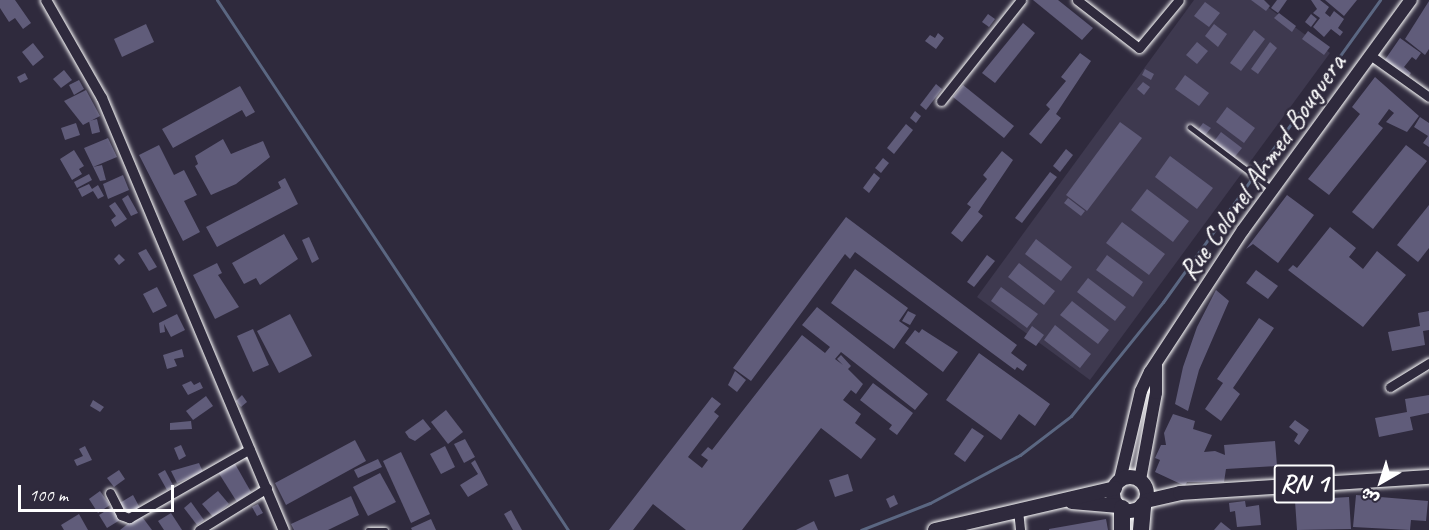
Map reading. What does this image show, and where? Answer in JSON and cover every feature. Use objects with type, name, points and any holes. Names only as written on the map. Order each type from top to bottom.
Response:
[{"type":"highway","points":[[1141,530],[1144,503]]},
{"type":"highway","points":[[1121,507],[1122,530]]},
{"type":"main road","name":"Rue Colonel Ahmed Bouguera","points":[[1117,484],[1141,391],[1156,364],[1273,189],[1411,0]]},
{"type":"main road","points":[[1070,501],[1131,510],[1144,503],[1142,481],[1156,393],[1156,364]]},
{"type":"main road","points":[[935,530],[1018,510],[1070,501],[1130,477],[1142,481]]},
{"type":"main road","name":"RN 1","points":[[1144,503],[1180,492],[1429,477]]},
{"type":"main road","name":"RN 1","points":[[1142,481],[1180,492]]},
{"type":"main road","points":[[1117,484],[1121,507]]},
{"type":"street","points":[[46,0],[102,98],[284,530]]},
{"type":"street","points":[[941,101],[1021,0]]},
{"type":"street","points":[[1077,0],[1139,48],[1179,0]]},
{"type":"street","points":[[1370,55],[1429,97]]},
{"type":"street","points":[[1390,387],[1429,363]]},
{"type":"street","points":[[110,493],[122,515],[129,518],[250,449]]},
{"type":"street","points":[[199,530],[267,488]]},
{"type":"street","points":[[1018,510],[1020,530]]},
{"type":"lane","points":[[1190,127],[1273,189]]},
{"type":"lane","points":[[368,530],[386,530]]},
{"type":"shaded area","points":[[1194,0],[1258,0],[1330,53],[1090,380],[977,297]]},
{"type":"building","points":[[0,0],[15,0],[31,23],[23,29],[15,18],[9,22],[0,8]]},
{"type":"building","points":[[1033,0],[1058,0],[1093,28],[1082,40]]},
{"type":"building","points":[[1251,0],[1264,0],[1270,6],[1266,11]]},
{"type":"building","points":[[1277,0],[1287,0],[1278,13],[1271,8]]},
{"type":"building","points":[[1311,0],[1320,0],[1329,7],[1325,13],[1330,17],[1334,11],[1344,19],[1338,28],[1343,32],[1340,36],[1331,29],[1324,37],[1313,27],[1320,18],[1313,13],[1317,9]]},
{"type":"building","points":[[1325,0],[1357,0],[1344,16]]},
{"type":"building","points":[[1429,1],[1429,49],[1425,55],[1405,39]]},
{"type":"building","points":[[1205,2],[1220,13],[1209,27],[1194,16]]},
{"type":"building","points":[[1279,13],[1296,26],[1292,32],[1274,18]]},
{"type":"building","points":[[988,14],[995,19],[989,27],[982,22]]},
{"type":"building","points":[[1311,14],[1317,19],[1311,27],[1305,22]]},
{"type":"building","points":[[1023,23],[1035,33],[995,83],[982,73]]},
{"type":"building","points":[[146,24],[154,42],[122,57],[114,39]]},
{"type":"building","points":[[1214,24],[1227,34],[1218,47],[1205,36]]},
{"type":"building","points":[[1254,30],[1265,39],[1241,71],[1230,63]]},
{"type":"building","points":[[1308,31],[1330,47],[1324,55],[1302,39]]},
{"type":"building","points":[[938,33],[944,38],[936,49],[925,41],[930,35],[935,38]]},
{"type":"building","points":[[1400,38],[1421,53],[1416,60],[1412,57],[1404,67],[1411,73],[1405,81],[1382,64]]},
{"type":"building","points":[[1197,42],[1208,51],[1197,64],[1186,55]]},
{"type":"building","points":[[1270,42],[1277,48],[1258,74],[1251,69]]},
{"type":"building","points":[[33,43],[44,57],[33,66],[22,52]]},
{"type":"building","points":[[1080,53],[1091,61],[1056,114],[1061,118],[1041,144],[1029,134],[1050,109],[1046,105],[1066,81],[1061,77]]},
{"type":"building","points":[[1145,69],[1154,74],[1151,80],[1142,75]]},
{"type":"building","points":[[64,70],[72,80],[61,88],[53,79]]},
{"type":"building","points":[[25,73],[28,79],[20,83],[17,77]]},
{"type":"building","points":[[1185,75],[1209,93],[1199,106],[1175,89]]},
{"type":"building","points":[[1375,77],[1419,116],[1407,132],[1386,122],[1394,113],[1389,109],[1378,124],[1383,128],[1329,195],[1308,179],[1360,114],[1352,107]]},
{"type":"building","points":[[79,80],[84,89],[74,95],[69,85]]},
{"type":"building","points":[[1143,82],[1150,87],[1144,95],[1137,89]]},
{"type":"building","points":[[936,84],[942,89],[926,110],[920,105]]},
{"type":"building","points":[[963,85],[1014,126],[1004,138],[953,97]]},
{"type":"building","points":[[240,86],[255,112],[246,117],[242,110],[173,148],[162,129]]},
{"type":"building","points":[[86,90],[100,116],[83,125],[64,101]]},
{"type":"building","points":[[1227,107],[1255,128],[1244,143],[1216,122]]},
{"type":"building","points":[[915,111],[921,116],[916,123],[910,118]]},
{"type":"building","points":[[1420,117],[1429,123],[1429,147],[1423,143],[1428,136],[1414,127]]},
{"type":"building","points":[[97,119],[100,132],[92,134],[89,121]]},
{"type":"building","points":[[1120,122],[1142,138],[1087,211],[1066,195]]},
{"type":"building","points":[[76,123],[80,135],[65,140],[61,128]]},
{"type":"building","points":[[1203,123],[1211,128],[1202,139],[1195,134]]},
{"type":"building","points":[[906,124],[913,130],[894,154],[887,148]]},
{"type":"building","points":[[1221,132],[1242,148],[1233,159],[1212,144]]},
{"type":"building","points":[[108,138],[117,157],[93,167],[84,148]]},
{"type":"building","points":[[223,139],[231,154],[263,141],[270,157],[236,184],[211,195],[195,166],[198,164],[195,156]]},
{"type":"building","points":[[159,145],[174,175],[184,170],[197,195],[184,201],[200,232],[183,241],[139,155]]},
{"type":"building","points":[[1406,145],[1427,161],[1373,229],[1352,212]]},
{"type":"building","points":[[1066,149],[1073,155],[1060,172],[1053,166]]},
{"type":"building","points":[[74,150],[84,166],[79,169],[82,174],[72,180],[60,159]]},
{"type":"building","points":[[1002,151],[1013,160],[978,212],[983,216],[962,242],[951,233],[971,207],[967,204],[987,179],[983,175]]},
{"type":"building","points":[[1170,156],[1213,188],[1197,209],[1155,177]]},
{"type":"building","points":[[883,158],[889,163],[881,173],[875,168]]},
{"type":"building","points":[[102,165],[106,180],[100,181],[93,167]]},
{"type":"building","points":[[1050,172],[1057,177],[1022,223],[1015,218]]},
{"type":"building","points":[[874,173],[880,178],[869,193],[863,188]]},
{"type":"building","points":[[89,174],[92,180],[77,188],[74,182]]},
{"type":"building","points":[[123,175],[129,190],[108,199],[103,184]]},
{"type":"building","points":[[285,178],[298,204],[217,247],[206,227],[281,188],[278,182]]},
{"type":"building","points":[[89,184],[92,189],[98,185],[104,196],[98,199],[93,191],[82,197],[78,189]]},
{"type":"building","points":[[1147,189],[1189,221],[1173,242],[1131,210]]},
{"type":"building","points":[[128,195],[138,213],[131,216],[122,199]]},
{"type":"building","points":[[1287,195],[1314,215],[1278,263],[1253,244],[1246,249]]},
{"type":"building","points":[[1068,198],[1085,211],[1081,216],[1064,203]]},
{"type":"building","points":[[115,202],[127,219],[115,227],[111,220],[116,216],[109,206]]},
{"type":"building","points":[[1429,205],[1429,248],[1418,262],[1397,245]]},
{"type":"building","points":[[846,217],[1017,345],[1011,353],[1027,365],[1023,371],[1017,367],[1015,370],[855,252],[850,259],[845,254],[751,381],[733,368]]},
{"type":"building","points":[[1122,222],[1165,254],[1149,275],[1106,243]]},
{"type":"building","points":[[1330,227],[1356,248],[1349,257],[1363,269],[1377,251],[1406,275],[1363,327],[1288,270],[1293,265],[1297,268]]},
{"type":"building","points":[[284,234],[298,259],[260,285],[256,278],[244,284],[232,263]]},
{"type":"building","points":[[309,237],[319,259],[312,263],[302,240]]},
{"type":"building","points":[[1036,239],[1072,267],[1061,281],[1025,254]]},
{"type":"building","points":[[146,249],[157,267],[149,271],[138,253]]},
{"type":"building","points":[[119,254],[125,260],[119,265],[114,259]]},
{"type":"building","points":[[987,255],[995,261],[974,287],[967,282]]},
{"type":"building","points":[[1107,255],[1143,282],[1133,297],[1096,270]]},
{"type":"building","points":[[217,263],[222,273],[218,275],[239,307],[215,319],[193,275]]},
{"type":"building","points":[[1019,263],[1055,291],[1044,305],[1008,277]]},
{"type":"building","points":[[855,269],[908,308],[899,321],[909,328],[894,349],[831,303]]},
{"type":"building","points":[[1256,270],[1278,286],[1268,299],[1246,283]]},
{"type":"building","points":[[1088,278],[1126,307],[1115,321],[1077,292]]},
{"type":"building","points":[[157,287],[167,306],[153,313],[143,294]]},
{"type":"building","points":[[1001,287],[1038,314],[1027,328],[991,301]]},
{"type":"building","points":[[1216,290],[1229,301],[1199,370],[1188,411],[1175,404],[1183,367],[1197,327]]},
{"type":"building","points":[[1072,301],[1109,330],[1098,344],[1060,315]]},
{"type":"building","points":[[817,307],[928,394],[915,410],[841,352],[835,359],[843,365],[837,359],[841,355],[851,366],[848,369],[863,384],[856,394],[851,390],[843,400],[861,414],[855,423],[876,439],[861,459],[821,428],[742,530],[686,530],[653,504],[633,530],[609,530],[712,397],[721,404],[714,412],[719,416],[688,457],[702,468],[708,460],[701,455],[708,447],[712,450],[802,335],[825,353],[830,347],[802,325]]},
{"type":"building","points":[[908,311],[916,315],[910,325],[902,321]]},
{"type":"building","points":[[1429,311],[1429,330],[1423,331],[1425,345],[1392,351],[1388,332],[1420,326],[1418,313]]},
{"type":"building","points":[[177,314],[185,330],[171,337],[164,324],[165,332],[160,333],[159,323]]},
{"type":"building","points":[[290,314],[312,356],[279,373],[257,331]]},
{"type":"building","points":[[1259,318],[1274,328],[1233,388],[1240,394],[1221,421],[1205,409],[1223,383],[1217,379]]},
{"type":"building","points":[[1055,325],[1091,354],[1080,368],[1044,340]]},
{"type":"building","points":[[1032,326],[1044,335],[1036,346],[1024,338]]},
{"type":"building","points":[[253,329],[269,365],[253,372],[237,336]]},
{"type":"building","points":[[922,329],[958,352],[943,372],[905,343],[915,330],[919,333]]},
{"type":"building","points":[[182,349],[184,357],[174,359],[177,366],[167,369],[163,355]]},
{"type":"building","points":[[979,353],[1050,404],[1035,426],[1019,414],[1001,440],[946,400]]},
{"type":"building","points":[[735,371],[746,380],[737,392],[728,385]]},
{"type":"building","points":[[191,381],[194,385],[200,382],[203,388],[188,395],[182,385]]},
{"type":"building","points":[[873,383],[913,413],[897,435],[889,429],[892,425],[860,400]]},
{"type":"building","points":[[242,395],[247,402],[241,407],[236,401]]},
{"type":"building","points":[[1429,395],[1429,413],[1410,417],[1413,430],[1379,437],[1375,418],[1407,412],[1405,399]]},
{"type":"building","points":[[206,396],[213,406],[193,420],[186,411]]},
{"type":"building","points":[[93,400],[104,407],[100,412],[90,406]]},
{"type":"building","points":[[446,410],[463,432],[448,444],[431,422]]},
{"type":"building","points":[[1173,414],[1195,421],[1193,429],[1212,435],[1204,452],[1215,451],[1225,455],[1224,445],[1275,441],[1277,466],[1226,469],[1224,482],[1187,482],[1185,486],[1155,472],[1160,460],[1155,458],[1161,445],[1166,445],[1164,433]]},
{"type":"building","points":[[423,419],[431,429],[415,441],[409,438],[405,432]]},
{"type":"building","points":[[1295,420],[1309,430],[1299,445],[1294,441],[1298,434],[1289,427]]},
{"type":"building","points":[[191,421],[192,429],[170,430],[170,423]]},
{"type":"building","points":[[972,428],[984,436],[965,462],[954,454]]},
{"type":"building","points":[[465,439],[475,457],[464,463],[454,444]]},
{"type":"building","points":[[355,440],[366,461],[286,505],[275,483]]},
{"type":"building","points":[[181,445],[186,456],[179,460],[174,448]]},
{"type":"building","points":[[85,446],[92,460],[77,466],[74,460],[83,456],[79,449]]},
{"type":"building","points":[[445,446],[455,467],[441,474],[430,454]]},
{"type":"building","points":[[401,452],[430,514],[411,523],[383,461]]},
{"type":"building","points":[[378,459],[382,467],[358,478],[354,470]]},
{"type":"building","points":[[475,460],[488,485],[468,497],[460,485],[478,474],[471,463]]},
{"type":"building","points":[[234,462],[251,492],[237,502],[218,472]]},
{"type":"building","points":[[199,463],[203,472],[177,483],[171,471]]},
{"type":"building","points":[[119,470],[125,479],[114,487],[107,478]]},
{"type":"building","points":[[165,470],[174,487],[167,490],[158,474]]},
{"type":"building","points":[[380,473],[396,502],[368,516],[353,487]]},
{"type":"building","points":[[848,474],[853,491],[835,497],[829,480]]},
{"type":"building","points":[[100,491],[110,505],[98,513],[89,499]]},
{"type":"building","points":[[218,491],[229,504],[213,517],[202,504]]},
{"type":"building","points":[[1332,494],[1332,498],[1349,497],[1351,529],[1297,530],[1295,501]]},
{"type":"building","points":[[133,495],[141,510],[126,519],[118,504]]},
{"type":"building","points":[[894,495],[898,504],[890,508],[886,499]]},
{"type":"building","points":[[1356,495],[1428,501],[1426,521],[1411,520],[1410,530],[1353,527]]},
{"type":"building","points":[[351,496],[359,515],[328,530],[294,530],[291,524]]},
{"type":"building","points":[[1245,501],[1246,507],[1259,505],[1261,525],[1237,527],[1235,511],[1230,512],[1229,503]]},
{"type":"building","points":[[191,502],[204,520],[197,525],[184,508]]},
{"type":"building","points":[[258,504],[263,513],[257,516],[252,507]]},
{"type":"building","points":[[112,507],[120,520],[107,528],[99,515]]},
{"type":"building","points":[[511,510],[522,530],[513,530],[504,514]]},
{"type":"building","points":[[171,513],[182,530],[164,530],[158,521]]},
{"type":"building","points":[[79,514],[88,530],[64,530],[61,525]]},
{"type":"building","points":[[140,514],[152,530],[120,530]]},
{"type":"building","points":[[431,519],[436,530],[412,530],[411,528]]},
{"type":"building","points":[[1106,519],[1108,530],[1049,530],[1049,529]]},
{"type":"building","points":[[814,521],[818,530],[796,530]]},
{"type":"building","points":[[1221,522],[1231,530],[1214,530]]},
{"type":"waterway","points":[[217,0],[568,530]]},
{"type":"waterway","points":[[861,530],[930,503],[1020,455],[1071,416],[1163,302],[1380,0]]}]
